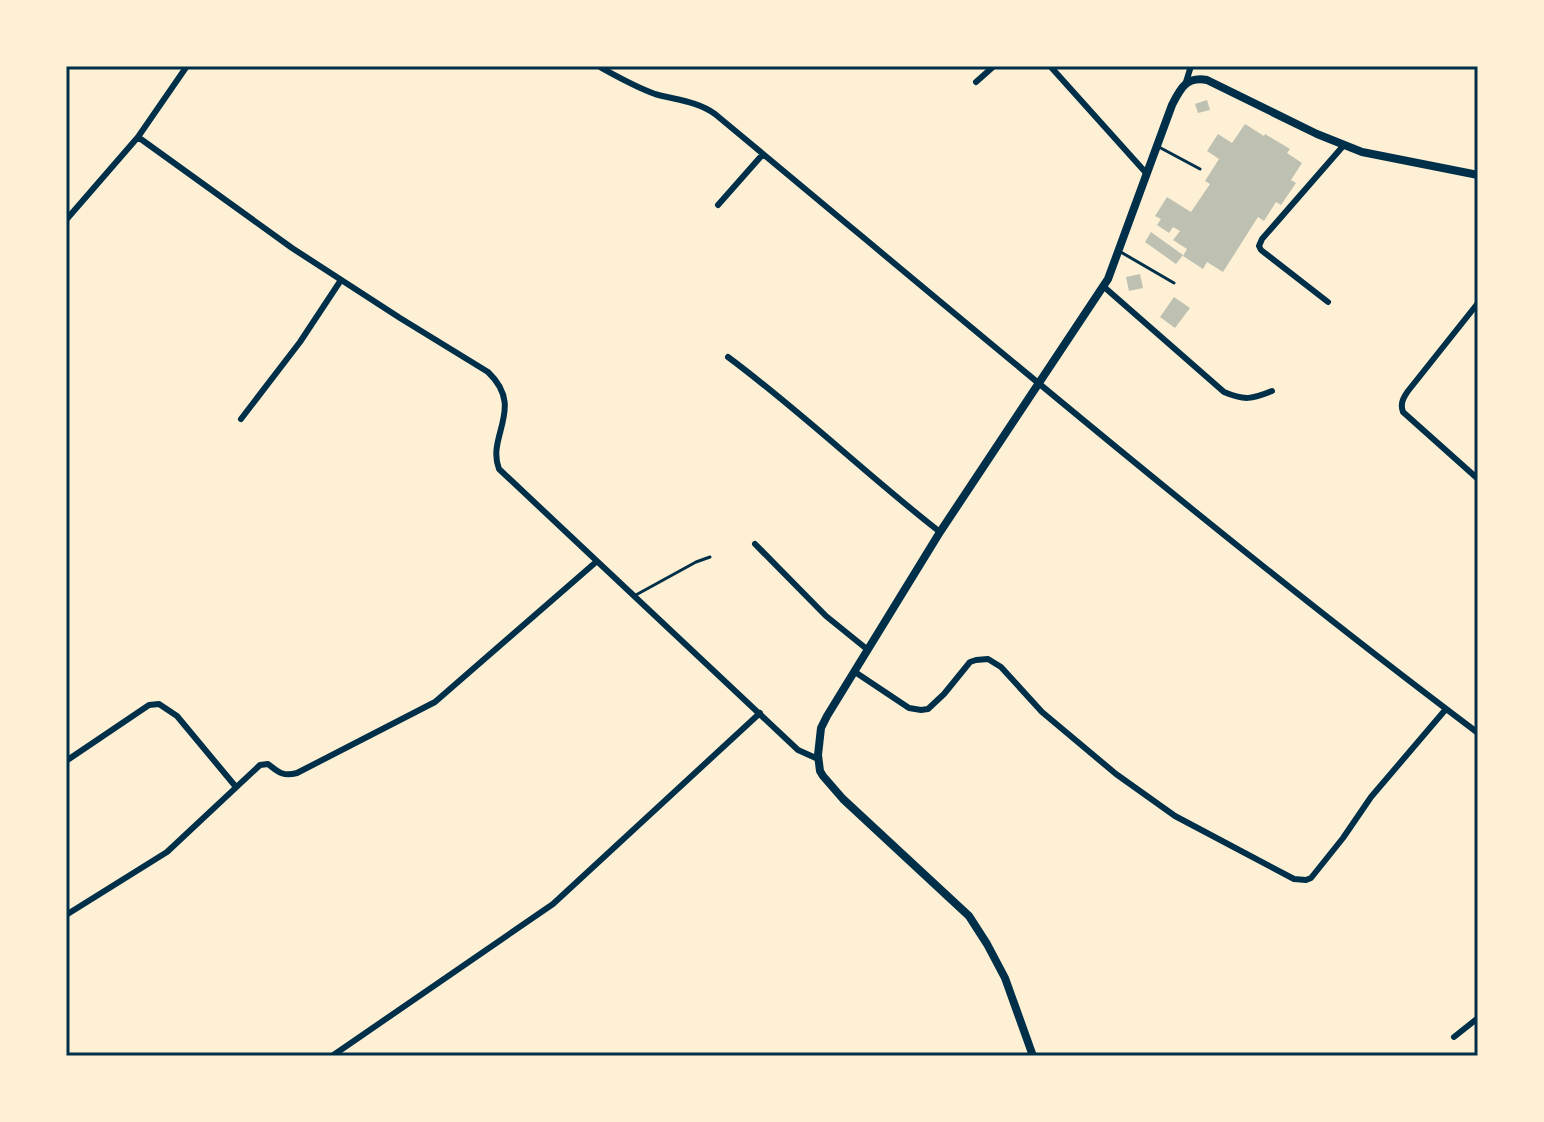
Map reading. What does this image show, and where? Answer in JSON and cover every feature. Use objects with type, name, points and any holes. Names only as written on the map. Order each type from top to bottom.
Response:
[{"type":"street","points":[[66,220],[138,137],[187,66]]},
{"type":"street","points":[[598,66],[640,88],[707,108],[1038,384],[1289,586],[1446,709],[1477,729]]},
{"type":"street","points":[[976,82],[994,66]]},
{"type":"street","points":[[1050,66],[1147,174]]},
{"type":"street","points":[[1033,1056],[1005,978],[969,916],[843,799],[823,776],[818,759],[821,728],[940,532],[1103,286],[1119,251],[1172,105],[1186,82],[1191,66]]},
{"type":"street","points":[[1186,82],[1200,78],[1212,82],[1344,145],[1383,157],[1478,175]]},
{"type":"street","points":[[138,137],[292,248],[488,372],[498,382],[505,406],[496,462],[499,469],[798,750],[818,759]]},
{"type":"street","points":[[1328,302],[1259,246],[1344,145]]},
{"type":"street","points":[[718,205],[763,154]]},
{"type":"street","points":[[241,419],[300,342],[341,280]]},
{"type":"street","points":[[1103,286],[1224,392],[1246,399],[1272,391]]},
{"type":"street","points":[[1478,303],[1402,399],[1401,407],[1478,479]]},
{"type":"street","points":[[728,357],[776,393],[940,532]]},
{"type":"street","points":[[755,544],[826,616],[868,650]]},
{"type":"street","points":[[66,915],[167,852],[264,764],[281,774],[297,773],[428,707],[596,562]]},
{"type":"street","points":[[855,672],[909,708],[921,710],[928,709],[944,694],[970,662],[988,659],[1001,667],[1042,712],[1128,783],[1193,827],[1300,880],[1311,878],[1371,797],[1446,709]]},
{"type":"street","points":[[66,761],[149,705],[159,704],[177,716],[236,787]]},
{"type":"street","points":[[332,1056],[553,904],[760,713]]},
{"type":"street","points":[[1454,1037],[1478,1018]]},
{"type":"lane","points":[[1157,146],[1200,169]]},
{"type":"lane","points":[[1119,251],[1174,283]]},
{"type":"lane","points":[[634,596],[710,557]]},
{"type":"building","points":[[1207,100],[1210,110],[1198,113],[1195,104]]},
{"type":"building","points":[[1245,124],[1290,149],[1287,153],[1302,163],[1291,180],[1296,183],[1281,205],[1276,202],[1264,221],[1258,217],[1223,272],[1207,262],[1203,269],[1183,256],[1187,249],[1173,240],[1180,231],[1173,227],[1169,233],[1157,225],[1161,219],[1155,216],[1167,197],[1191,212],[1210,184],[1205,181],[1219,159],[1207,151],[1218,134],[1232,143]]},
{"type":"building","points":[[1151,232],[1183,255],[1176,264],[1145,242]]},
{"type":"building","points":[[1140,274],[1143,288],[1129,291],[1126,277]]},
{"type":"building","points":[[1174,297],[1190,308],[1175,328],[1160,317]]}]
